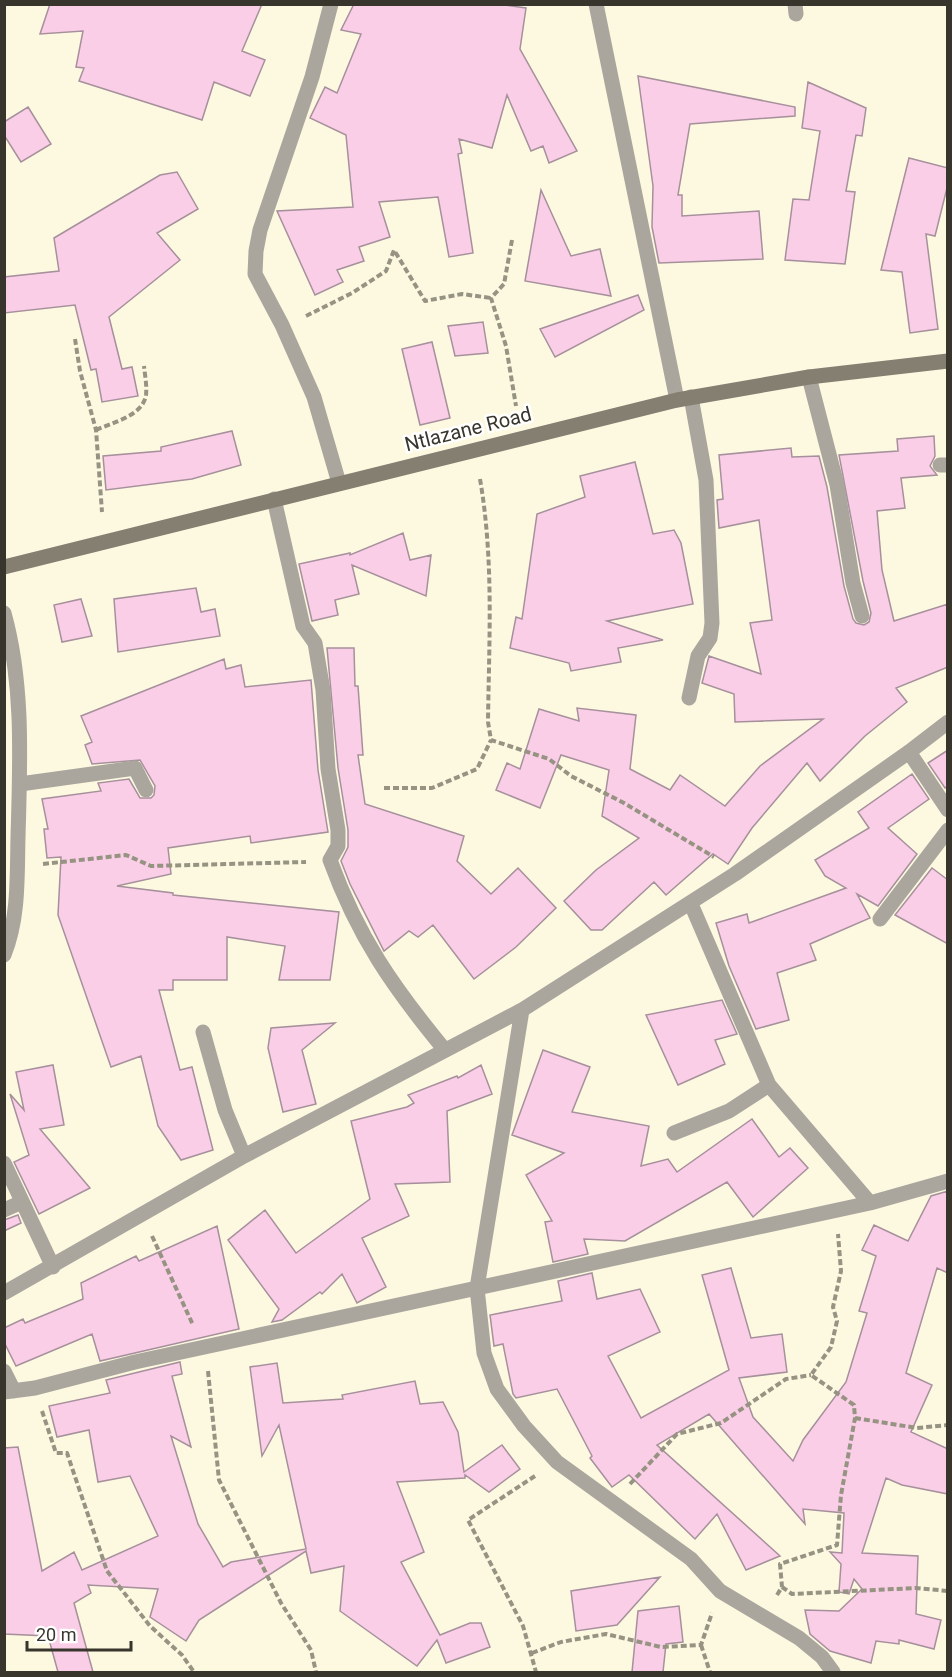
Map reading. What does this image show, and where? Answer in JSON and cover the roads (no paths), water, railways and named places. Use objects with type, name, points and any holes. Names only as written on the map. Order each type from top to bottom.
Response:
[{"type":"street","points":[[332,4],[312,77],[260,230],[255,251],[255,274],[282,324],[314,396],[339,483]]},
{"type":"street","points":[[596,4],[684,398],[706,480],[712,623],[710,638],[698,656],[689,698]]},
{"type":"street","name":"Ntlazane Road","points":[[4,567],[684,398],[809,377],[948,361]]},
{"type":"street","points":[[809,377],[837,485],[853,582],[862,616]]},
{"type":"street","points":[[274,499],[303,626],[315,643],[323,690],[328,769],[338,830],[338,846],[330,860],[344,898],[369,948],[399,995],[444,1049]]},
{"type":"street","points":[[4,613],[10,635],[21,745],[20,784],[11,833],[17,863],[14,926],[4,955]]},
{"type":"street","points":[[4,1293],[53,1268],[244,1156],[522,1010],[735,874],[948,722]]},
{"type":"street","points":[[909,752],[948,810]]},
{"type":"street","points":[[20,784],[135,768],[146,790]]},
{"type":"street","points":[[880,919],[948,830]]},
{"type":"street","points":[[691,903],[769,1085],[870,1203]]},
{"type":"street","points":[[522,1010],[477,1288],[484,1353],[497,1389],[524,1426],[558,1462],[691,1559],[720,1591],[799,1638],[822,1657],[833,1672]]},
{"type":"street","points":[[203,1032],[225,1110],[244,1156]]},
{"type":"street","points":[[674,1133],[729,1111],[769,1085]]},
{"type":"street","points":[[4,1163],[53,1268]]},
{"type":"street","points":[[4,1371],[9,1391],[35,1388],[203,1347],[870,1203],[948,1181]]},
{"type":"street","points":[[4,1210],[22,1202]]}]
